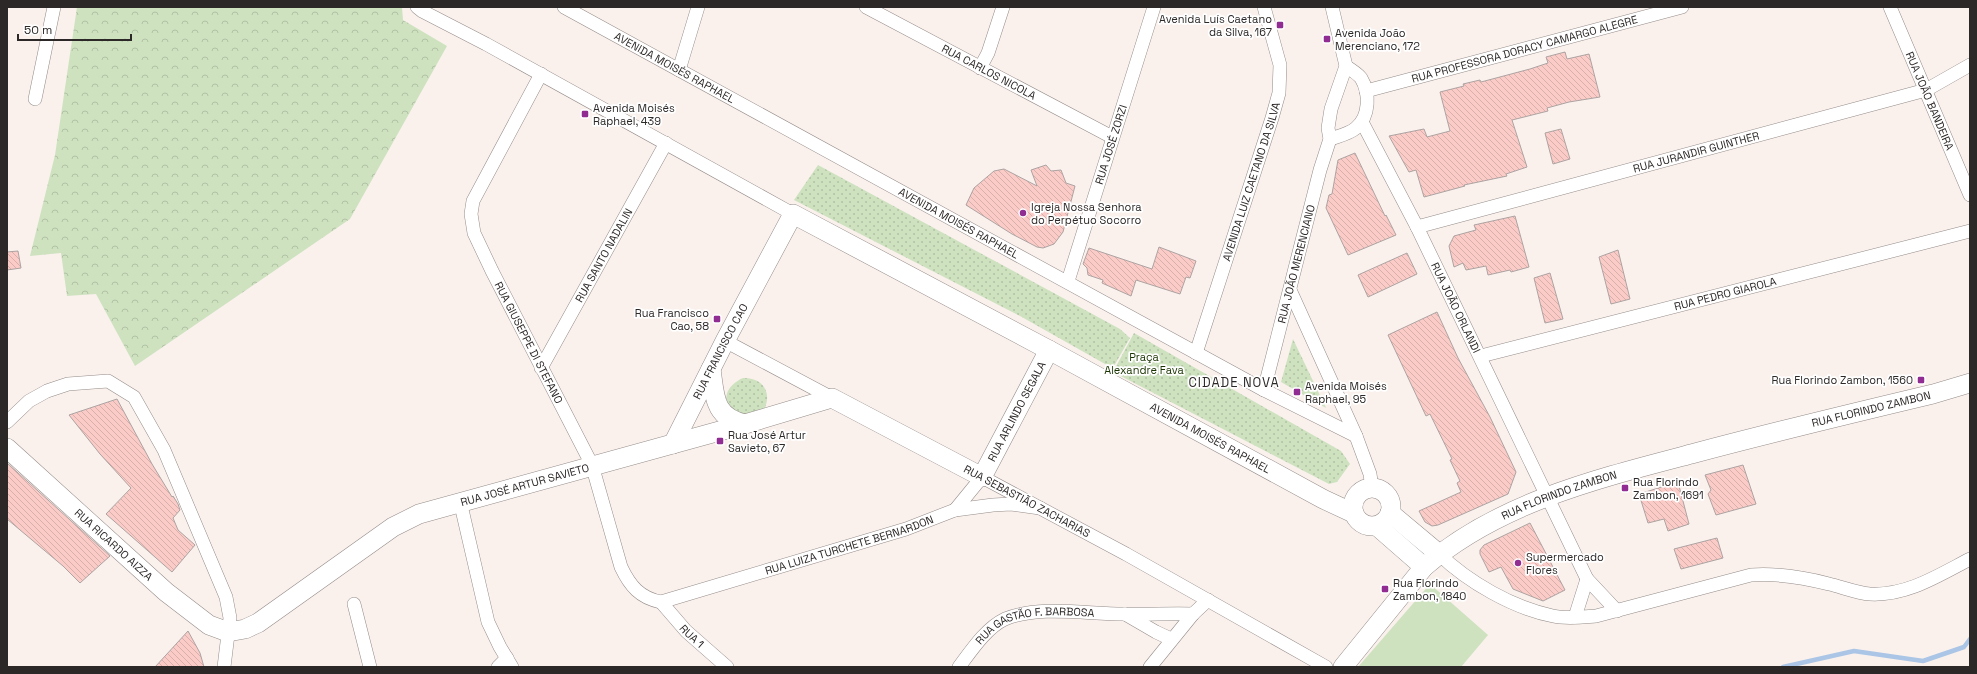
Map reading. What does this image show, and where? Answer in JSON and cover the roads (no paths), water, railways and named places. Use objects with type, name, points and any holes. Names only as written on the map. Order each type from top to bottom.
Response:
[{"type":"street","points":[[35,99],[54,7]]},
{"type":"street","name":"AVENIDA MOISÉS RAPHAEL","points":[[417,7],[422,12],[541,74],[794,214],[1050,350],[1322,499],[1353,513]]},
{"type":"street","name":"AVENIDA MOISÉS RAPHAEL","points":[[564,7],[806,141],[1068,281],[1264,390],[1356,436]]},
{"type":"street","points":[[679,70],[698,7]]},
{"type":"street","name":"RUA CARLOS NICOLA","points":[[866,7],[1112,137]]},
{"type":"street","points":[[980,68],[988,52],[1003,7]]},
{"type":"street","name":"RUA JOSÉ ZORZI","points":[[1068,281],[1154,7]]},
{"type":"street","name":"AVENIDA LUIZ CAETANO DA SILVA","points":[[1196,353],[1279,93],[1280,65],[1264,7]]},
{"type":"street","points":[[1330,139],[1356,128],[1362,122],[1368,101],[1366,91],[1360,78],[1346,66],[1332,7]]},
{"type":"street","name":"RUA PROFESSORA DORACY CAMARGO ALEGRE","points":[[1366,91],[1682,7]]},
{"type":"street","name":"RUA JOÃO BANDEIRA","points":[[1890,7],[1970,195]]},
{"type":"street","name":"RUA JURANDIR GUINTHER","points":[[1417,227],[1926,90],[1970,65]]},
{"type":"street","name":"RUA JOÃO MERENCIANO","points":[[1264,390],[1320,170],[1330,139],[1328,128],[1331,109],[1346,66]]},
{"type":"street","name":"RUA GIUSEPPE DI STEFANO","points":[[541,74],[473,201],[471,214],[477,239],[541,368],[592,465],[621,567],[627,581],[637,592],[649,600],[661,602]]},
{"type":"street","name":"RUA JOÃO ORLANDI","points":[[1362,122],[1417,227],[1481,356],[1546,496],[1587,579],[1616,611]]},
{"type":"street","name":"RUA SANTO NADALIN","points":[[541,368],[666,143]]},
{"type":"street","name":"RUA FRANCISCO CAO","points":[[673,444],[725,341],[794,214]]},
{"type":"street","name":"RUA PEDRO GIAROLA","points":[[1481,356],[1970,231]]},
{"type":"street","points":[[1290,290],[1356,436],[1370,474],[1372,488]]},
{"type":"street","name":"RUA SEBASTIÃO ZACHARIAS","points":[[725,341],[1040,508],[1208,600],[1326,667]]},
{"type":"street","name":"RUA ARLINDO SEGALA","points":[[956,510],[982,477],[1050,350]]},
{"type":"street","points":[[711,369],[715,394],[721,412],[730,419],[745,424]]},
{"type":"street","points":[[7,422],[29,401],[47,391],[68,384],[108,381],[134,397],[164,450],[220,581],[236,630],[224,667]]},
{"type":"street","name":"RUA FLORINDO ZAMBON","points":[[1343,667],[1424,567],[1439,554],[1476,530],[1546,496],[1634,469],[1933,394],[1970,383]]},
{"type":"street","name":"RUA JOSÉ ARTUR SAVIETO","points":[[236,630],[272,614],[393,527],[419,514],[745,424],[832,398]]},
{"type":"street","name":"RUA RICARDO AIZZA","points":[[7,448],[166,592],[209,625],[236,630]]},
{"type":"street","points":[[1372,488],[1385,493],[1389,499],[1390,513],[1385,521],[1377,526],[1362,524],[1353,513],[1352,507],[1356,496],[1366,489],[1372,488]]},
{"type":"street","points":[[460,502],[488,622],[506,664]]},
{"type":"street","name":"RUA LUIZA TURCHETE BERNARDON","points":[[661,602],[906,529],[956,510],[999,504],[1040,508]]},
{"type":"street","points":[[1390,513],[1439,554],[1455,570],[1517,604],[1554,616],[1596,616],[1751,575],[1789,575],[1870,594],[1890,593],[1913,587],[1970,559]]},
{"type":"street","points":[[1377,526],[1424,567],[1455,570]]},
{"type":"street","points":[[1575,617],[1587,579]]},
{"type":"street","points":[[1150,667],[1171,639],[1193,614],[1208,600]]},
{"type":"street","name":"RUA 1","points":[[661,602],[686,631],[727,667]]},
{"type":"street","points":[[354,604],[370,667]]},
{"type":"street","name":"RUA GASTÃO F. BARBOSA","points":[[959,667],[990,630],[1004,620],[1018,615],[1040,612],[1193,614]]},
{"type":"street","points":[[1125,614],[1171,639]]},
{"type":"waterway","points":[[1783,667],[1854,651],[1923,661],[1964,647],[1970,639]]},
{"type":"place","name":"Avenida Luís Caetano da Silva, 167","points":[[1280,25]]},
{"type":"place","name":"Avenida João Merenciano, 172","points":[[1327,39]]},
{"type":"place","name":"Avenida Moisés Raphael, 439","points":[[585,114]]},
{"type":"place","name":"Igreja Nossa Senhora do Perpétuo Socorro","points":[[1023,213]]},
{"type":"place","name":"Rua Francisco Cao, 58","points":[[717,319]]},
{"type":"place","name":"Rua Florindo Zambon, 1560","points":[[1921,380]]},
{"type":"place","name":"Avenida Moisés Raphael, 95","points":[[1297,392]]},
{"type":"place","name":"Rua José Artur Savieto, 67","points":[[720,441]]},
{"type":"place","name":"Rua Florindo Zambon, 1691","points":[[1625,488]]},
{"type":"place","name":"Supermercado Flores","points":[[1518,563]]},
{"type":"place","name":"Rua Florindo Zambon, 1840","points":[[1385,589]]},
{"type":"district","name":"CIDADE NOVA","points":[[1234,382]]},
{"type":"park label","name":"Praça Alexandre Fava","points":[[1144,363]]}]
